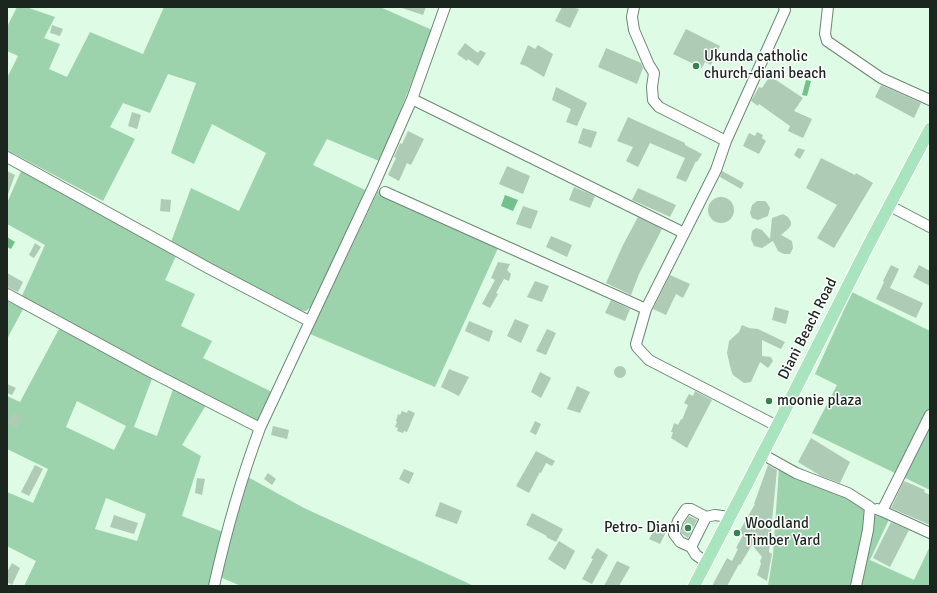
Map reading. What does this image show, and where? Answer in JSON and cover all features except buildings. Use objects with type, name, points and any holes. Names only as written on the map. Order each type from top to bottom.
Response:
[{"type":"main road","name":"Diani Beach Road","points":[[694,586],[869,244],[930,130]]},
{"type":"street","points":[[214,586],[224,539],[243,475],[260,428],[374,185],[412,99],[445,7]]},
{"type":"street","points":[[634,7],[632,20],[634,30],[654,73],[652,100],[659,107],[726,141]]},
{"type":"street","points":[[828,7],[825,34],[827,41],[881,78],[930,100]]},
{"type":"street","points":[[777,426],[649,360],[636,344],[646,309],[716,170],[726,141],[785,8]]},
{"type":"street","points":[[412,99],[684,233]]},
{"type":"street","points":[[7,157],[210,269],[309,321]]},
{"type":"street","points":[[385,192],[646,309]]},
{"type":"street","points":[[890,206],[930,227]]},
{"type":"street","points":[[7,294],[149,371],[260,428]]},
{"type":"street","points":[[882,511],[930,415]]},
{"type":"street","points":[[762,454],[796,473],[848,494],[870,507],[930,533]]},
{"type":"street","points":[[856,586],[868,530],[870,507]]},
{"type":"street","points":[[706,518],[691,509],[686,509],[678,521],[674,534],[680,542],[690,547],[696,555],[706,562]]},
{"type":"street","points":[[690,547],[706,518],[715,515],[729,517]]},
{"type":"shaded area","points":[[17,7],[26,7],[55,17],[44,38],[60,44],[49,69],[67,77],[90,32],[143,54],[164,7],[380,7],[432,30],[379,161],[327,139],[313,165],[365,190],[314,304],[306,311],[293,310],[171,242],[191,188],[239,211],[266,153],[212,124],[194,164],[171,153],[196,83],[168,74],[150,113],[123,103],[110,127],[135,139],[103,201],[7,150],[7,78],[18,56],[7,51],[7,27]]},
{"type":"shaded area","points":[[806,80],[811,81],[807,96],[802,95]]},
{"type":"shaded area","points":[[21,171],[176,256],[165,280],[195,294],[181,326],[212,341],[203,358],[274,393],[259,422],[210,400],[21,298],[45,245],[7,224],[7,203]]},
{"type":"shaded area","points":[[378,191],[498,248],[435,387],[310,334]]},
{"type":"shaded area","points":[[505,195],[518,200],[513,211],[501,206]]},
{"type":"shaded area","points":[[7,237],[15,242],[11,249],[7,247]]},
{"type":"shaded area","points":[[852,292],[930,331],[930,490],[812,433],[837,385],[815,374]]},
{"type":"shaded area","points":[[7,301],[23,309],[7,339]]},
{"type":"shaded area","points":[[59,329],[153,376],[134,427],[157,436],[173,389],[206,405],[182,445],[201,456],[182,516],[223,532],[210,586],[24,586],[36,561],[7,546],[7,492],[33,503],[48,469],[7,449],[7,396],[20,402]],"holes":[[[77,401],[126,426],[114,450],[66,427]],[[106,498],[146,514],[137,541],[95,529]]]},
{"type":"shaded area","points":[[784,460],[892,513],[870,560],[914,580],[930,546],[930,586],[768,586],[773,555],[779,467]]},
{"type":"shaded area","points":[[246,476],[304,508],[474,586],[241,586],[220,577]]},
{"type":"place","name":"Ukunda catholic church-diani beach","points":[[696,66]]},
{"type":"place","name":"moonie plaza","points":[[769,401]]},
{"type":"place","name":"Petro- Diani","points":[[688,528]]},
{"type":"place","name":"Woodland Timber Yard","points":[[737,533]]}]
